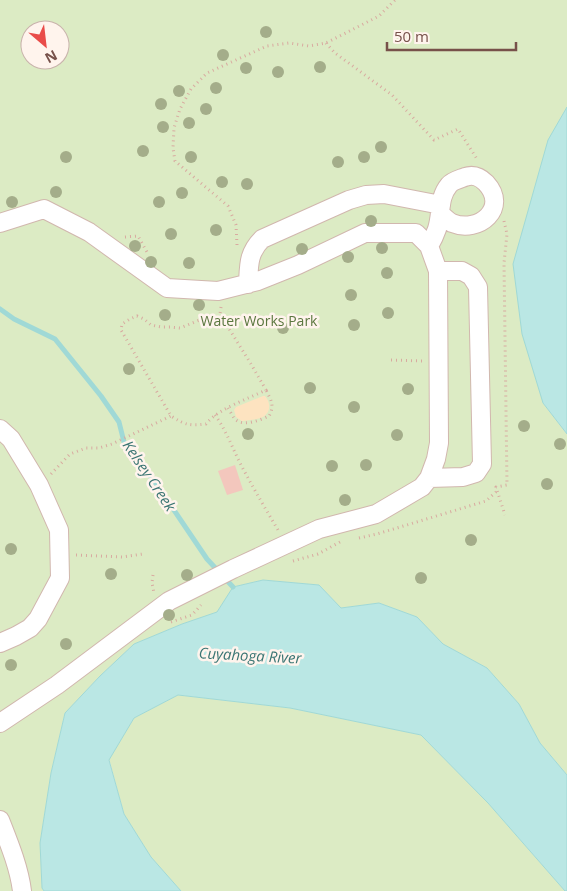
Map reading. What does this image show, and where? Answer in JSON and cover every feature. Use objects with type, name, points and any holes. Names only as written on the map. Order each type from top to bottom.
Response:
[{"type":"lane","points":[[248,284],[250,260],[254,247],[262,239],[349,200],[366,195],[384,194],[440,209],[438,228],[429,246]]},
{"type":"lane","points":[[0,223],[44,209],[89,232],[167,288],[218,291],[258,281],[298,265],[364,233],[416,233],[429,246],[438,271],[439,361],[439,442],[436,459],[429,478],[422,487],[376,514],[319,529],[169,601],[57,685],[0,723]]},
{"type":"lane","points":[[429,478],[463,477],[476,472],[482,464],[478,287],[471,276],[462,272],[438,271]]},
{"type":"lane","points":[[0,429],[11,439],[39,485],[59,530],[60,578],[38,619],[30,628],[0,643]]},
{"type":"lane","points":[[0,820],[21,881],[22,891]]},
{"type":"path","points":[[235,253],[237,245],[236,225],[228,206],[175,161],[173,148],[174,128],[180,109],[191,89],[207,73],[267,46],[289,43],[309,46],[326,43],[379,16],[395,0]]},
{"type":"path","points":[[227,289],[220,314],[252,364],[266,390],[272,404],[272,410],[269,416],[245,423],[235,420],[228,408]]},
{"type":"path","points":[[224,320],[213,316],[207,317],[180,328],[151,325],[137,316],[122,324],[120,330],[171,416],[182,423],[206,424],[220,411],[266,390]]},
{"type":"path","points":[[391,360],[439,361]]},
{"type":"path","points":[[215,415],[228,436],[252,487],[281,535]]},
{"type":"path","points":[[39,485],[70,454],[86,448],[99,448],[112,444],[171,416]]},
{"type":"path","points":[[351,540],[486,501],[497,491]]},
{"type":"path","points":[[290,562],[318,554],[342,541]]},
{"type":"path","points":[[59,555],[122,557],[143,554]]},
{"type":"green space","name":"Water Works Park","points":[[0,0],[567,0],[567,247],[543,403],[567,434],[567,775],[540,743],[519,704],[487,668],[443,644],[417,617],[379,603],[341,608],[319,585],[263,580],[233,587],[218,612],[182,624],[134,644],[65,713],[51,773],[40,843],[42,888],[44,891],[0,891]]},
{"type":"green space","points":[[178,695],[290,708],[421,735],[488,803],[565,891],[181,891],[151,857],[124,814],[109,759],[134,718]]},
{"type":"sand","points":[[263,396],[267,399],[269,407],[268,413],[263,417],[242,421],[236,417],[234,410],[236,407]]},
{"type":"water","points":[[567,107],[567,434],[543,403],[522,334],[513,264],[548,140]]},
{"type":"water","name":"Cuyahoga River","points":[[263,580],[319,585],[341,608],[379,603],[417,617],[443,644],[487,668],[519,704],[540,743],[567,775],[567,891],[488,803],[421,735],[290,708],[178,695],[134,718],[109,760],[124,814],[151,857],[181,891],[44,891],[42,888],[40,843],[51,773],[65,713],[134,644],[217,612],[233,587]]},
{"type":"building","points":[[235,465],[243,490],[227,495],[218,471]]},
{"type":"waterway","name":"Kelsey Creek","points":[[0,309],[14,319],[55,339],[101,396],[119,422],[124,442],[157,485],[207,559],[233,587]]}]
